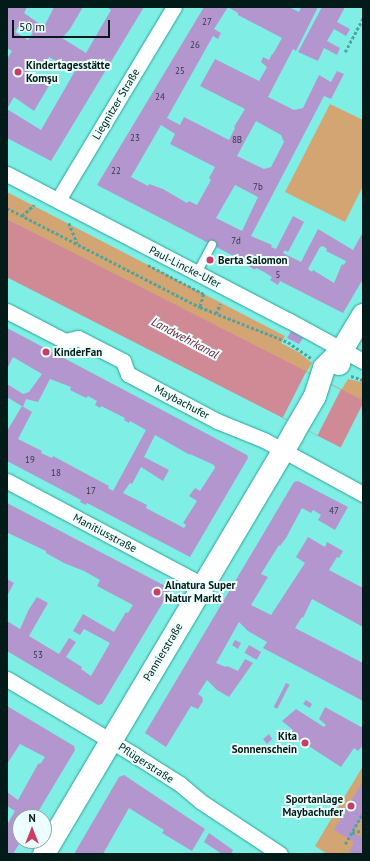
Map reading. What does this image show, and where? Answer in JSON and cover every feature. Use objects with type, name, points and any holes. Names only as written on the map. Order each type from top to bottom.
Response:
[{"type":"street","name":"Liegnitzer Straße","points":[[58,200],[174,7]]},
{"type":"street","name":"Paul-Lincke-Ufer","points":[[7,174],[363,361]]},
{"type":"street","name":"Maybachufer","points":[[7,311],[65,341],[78,338],[122,361],[128,374],[217,421],[283,450],[363,494]]},
{"type":"street","name":"Pannierstraße","points":[[44,854],[298,425],[327,363],[342,350],[363,315]]},
{"type":"street","name":"Manitiusstraße","points":[[7,481],[203,585]]},
{"type":"street","name":"Pflügerstraße","points":[[7,679],[111,740],[180,784],[200,801],[280,854]]},
{"type":"lane","points":[[197,273],[212,244]]},
{"type":"path","points":[[344,52],[363,18]]},
{"type":"path","points":[[22,216],[34,205],[41,209]]},
{"type":"path","points":[[7,208],[200,307],[288,342],[320,380]]},
{"type":"path","points":[[62,219],[76,226]]},
{"type":"path","points":[[69,223],[78,244]]},
{"type":"path","points":[[143,262],[204,294],[200,307]]},
{"type":"path","points":[[216,314],[220,304]]},
{"type":"path","points":[[345,844],[363,813]]},
{"type":"path","points":[[352,833],[363,830]]},
{"type":"shaded area","points":[[330,104],[363,120],[363,186],[345,222],[285,192]]},
{"type":"shaded area","points":[[7,192],[285,336],[281,343],[298,352],[312,363],[305,374],[7,219]]},
{"type":"shaded area","points":[[363,378],[363,404],[340,392],[348,379],[361,382]]},
{"type":"shaded area","name":"Sportanlage Maybachufer","points":[[363,766],[363,854],[327,854],[315,846]]},
{"type":"water","name":"Landwehrkanal","points":[[7,219],[363,400],[363,404],[341,447],[7,277]]},
{"type":"pier","points":[[306,372],[341,390],[318,435],[283,417]]},
{"type":"building","points":[[7,7],[27,7],[24,13],[44,27],[54,7],[83,7],[70,29],[62,38],[86,53],[111,10],[107,7],[144,7],[51,161],[7,138],[7,109],[7,59],[12,51],[7,48]],"holes":[[[20,24],[33,32],[28,40],[15,32]],[[49,57],[75,71],[41,130],[7,109],[14,97],[34,111],[50,84],[37,76],[35,81],[26,76],[34,64],[42,69]]]},
{"type":"building","points":[[204,7],[228,7],[289,7],[299,12],[301,7],[318,7],[296,51],[293,49],[268,97],[294,110],[303,108],[319,75],[331,82],[337,71],[344,74],[331,99],[324,96],[251,236],[272,245],[271,247],[276,249],[293,216],[304,222],[288,252],[285,250],[283,253],[301,262],[318,229],[353,250],[363,232],[363,279],[343,313],[280,281],[278,285],[270,280],[272,277],[264,272],[256,268],[255,270],[247,265],[247,263],[97,185]],"holes":[[[228,7],[238,13],[238,15],[282,38],[269,60],[263,57],[261,62],[267,67],[259,81],[215,59],[200,86],[245,109],[234,127],[235,128],[229,140],[184,117],[180,125],[167,118],[213,36],[218,39],[221,33],[214,29]],[[256,121],[281,135],[284,142],[271,167],[264,169],[237,156]],[[161,125],[175,134],[170,144],[215,167],[209,178],[211,180],[197,205],[189,201],[187,203],[163,189],[149,184],[148,186],[131,177]],[[235,185],[258,197],[242,231],[216,218]],[[323,246],[327,249],[326,251],[346,261],[344,265],[342,264],[334,283],[313,270],[312,272],[308,269],[320,247]]]},
{"type":"building","points":[[322,7],[345,7],[337,22],[350,29],[346,36],[334,29],[327,41],[340,48],[337,55],[324,48],[318,61],[298,52]]},
{"type":"building","points":[[7,328],[247,455],[248,458],[190,557],[87,503],[86,505],[80,502],[81,500],[7,461],[7,431],[22,406],[7,397],[7,384],[23,394],[29,392],[42,374],[13,357],[7,369]],"holes":[[[50,379],[71,387],[70,390],[86,398],[88,396],[97,401],[95,405],[100,408],[101,406],[125,418],[124,420],[129,423],[130,421],[146,430],[113,491],[108,488],[109,486],[53,456],[52,458],[41,453],[42,451],[18,439],[32,412],[23,407],[26,399],[38,402]],[[155,435],[190,455],[214,465],[215,468],[200,491],[195,488],[189,496],[197,501],[183,523],[186,525],[184,528],[146,508],[147,505],[123,493],[130,483],[132,484],[141,467],[163,481],[169,470],[144,457]]]},
{"type":"building","points":[[291,331],[303,338],[299,344],[287,338]]},
{"type":"building","points":[[298,481],[348,507],[335,530],[318,520],[321,515],[313,510],[311,513],[302,508],[286,538],[280,546],[279,545],[261,574],[268,577],[251,605],[271,615],[305,563],[296,557],[308,537],[325,547],[327,542],[343,551],[339,558],[337,557],[329,570],[363,588],[363,627],[312,599],[303,618],[302,617],[295,628],[363,663],[363,701],[263,648],[267,642],[248,631],[239,622],[216,663],[238,671],[245,659],[253,663],[229,697],[217,690],[207,680],[198,694],[202,697],[203,701],[198,709],[191,706],[166,747],[145,733],[294,482]]},
{"type":"building","points":[[7,503],[171,589],[102,704],[98,705],[7,651],[7,621],[20,629],[29,609],[37,597],[48,603],[29,636],[59,654],[69,638],[76,642],[66,657],[82,667],[81,669],[91,676],[110,643],[84,629],[80,635],[73,631],[83,614],[114,632],[126,612],[128,613],[133,605],[97,586],[100,580],[84,571],[64,563],[46,553],[46,551],[8,533]]},
{"type":"building","points":[[7,579],[14,583],[7,596]]},
{"type":"building","points":[[235,640],[241,643],[238,649],[232,645]]},
{"type":"building","points":[[249,645],[261,652],[257,660],[244,653]]},
{"type":"building","points":[[286,683],[290,685],[277,709],[274,707]]},
{"type":"building","points":[[306,700],[312,704],[310,708],[303,704]]},
{"type":"building","points":[[7,706],[74,746],[75,750],[40,809],[12,809],[7,806],[7,792],[18,800],[38,764],[41,763],[45,757],[20,744],[7,764]]},
{"type":"building","points":[[325,707],[363,728],[363,745],[358,751],[354,748],[341,767],[290,734],[293,730],[282,721],[296,709],[324,727],[326,725],[319,719]]},
{"type":"building","points":[[269,734],[272,739],[267,744],[263,739]]},
{"type":"building","points":[[124,775],[205,829],[192,851],[162,833],[164,830],[129,808],[103,854],[74,854],[119,777]]},
{"type":"building","points":[[363,781],[363,816],[353,833],[363,838],[363,853],[353,854],[349,852],[354,842],[334,830]]},
{"type":"building","points":[[12,816],[12,849],[16,849],[13,854],[7,854],[7,825]]},
{"type":"building","points":[[209,833],[233,850],[231,854],[222,854],[204,842]]},
{"type":"place","name":"Kindertagesstätte Komşu","points":[[18,72]]},
{"type":"place","name":"Berta Salomon","points":[[210,260]]},
{"type":"place","name":"KinderFan","points":[[46,352]]},
{"type":"place","name":"Alnatura Super Natur Markt","points":[[157,592]]},
{"type":"place","name":"Kita Sonnenschein","points":[[305,743]]},
{"type":"place","name":"Sportanlage Maybachufer","points":[[351,806]]}]
